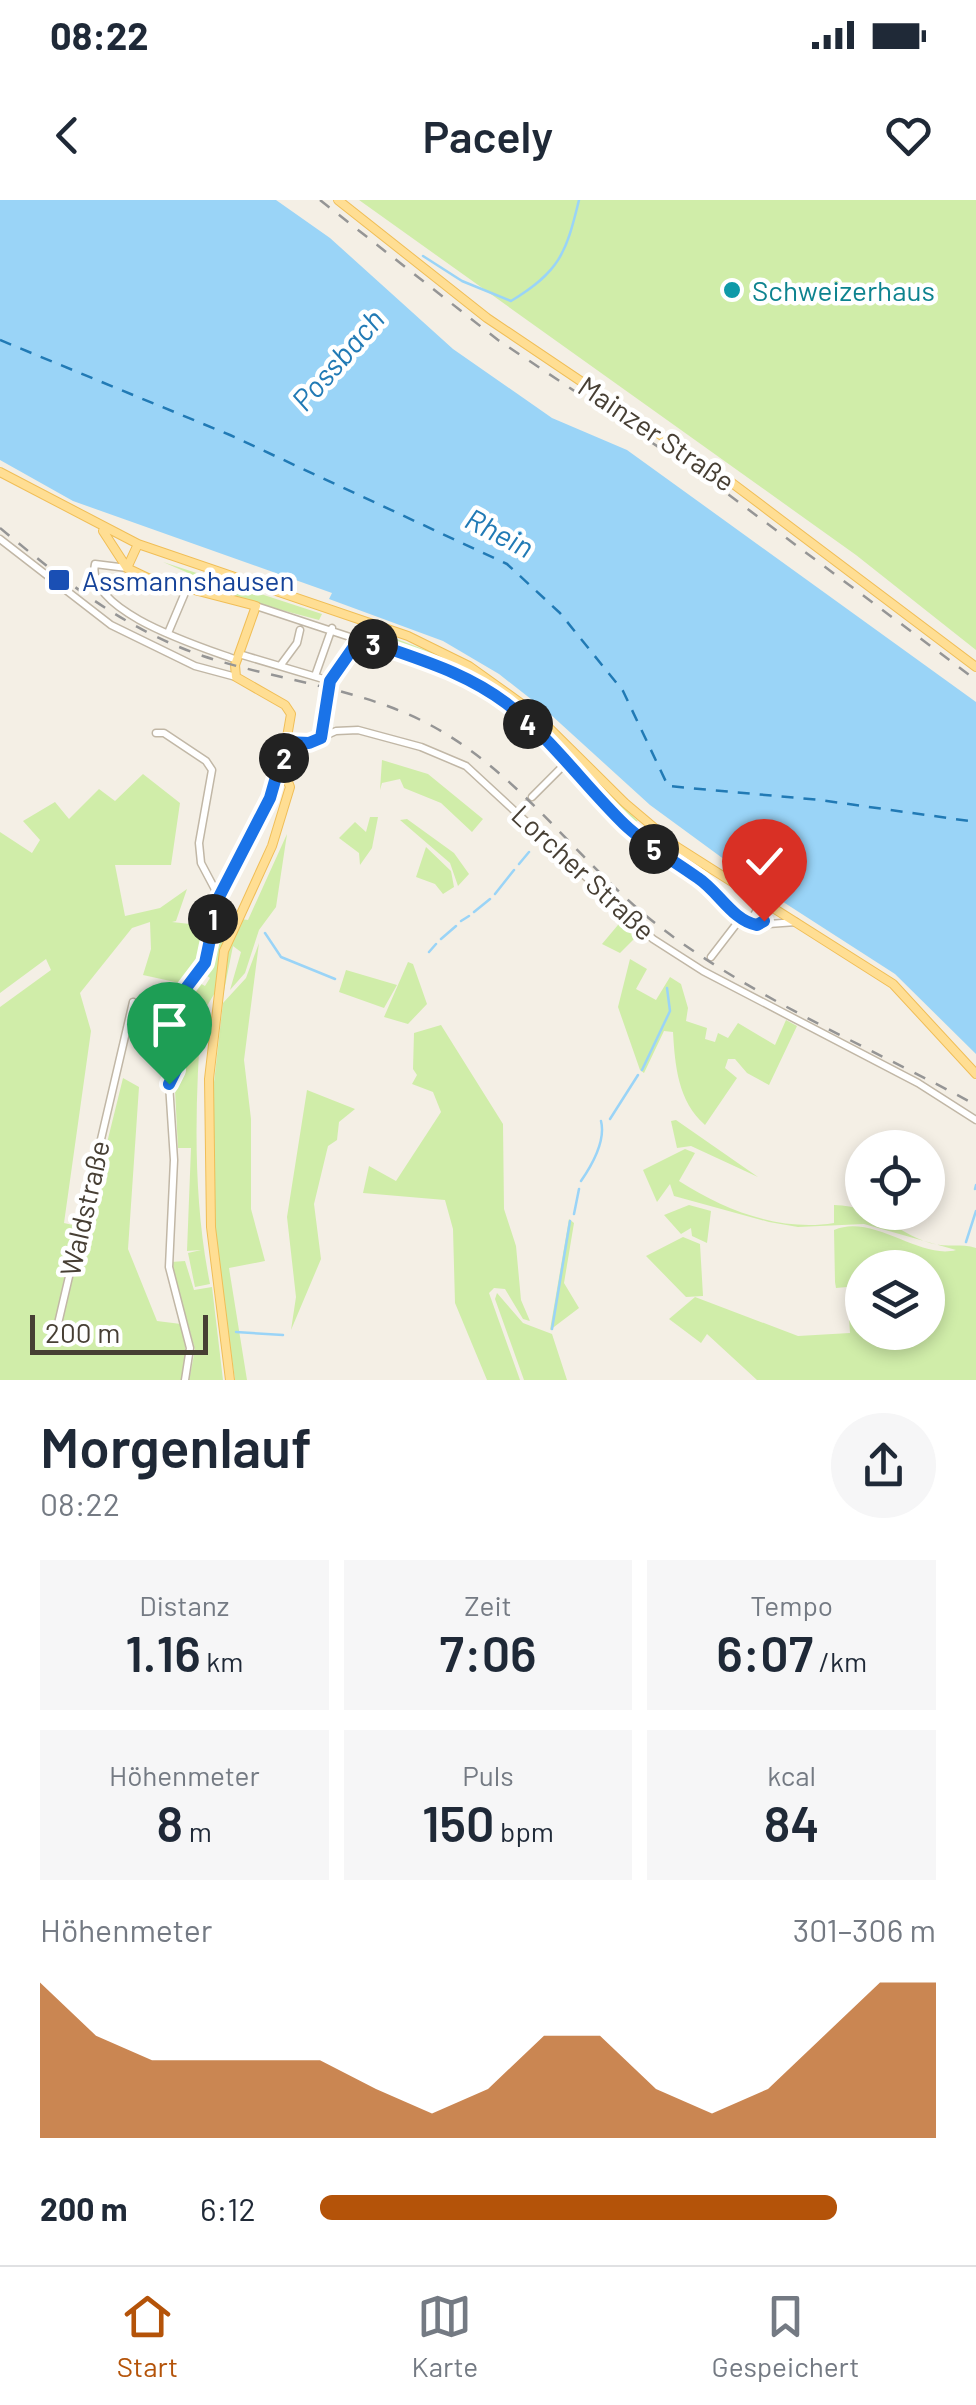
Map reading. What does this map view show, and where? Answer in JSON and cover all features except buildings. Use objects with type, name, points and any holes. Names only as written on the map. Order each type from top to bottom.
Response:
[{"type":"main road","name":"Mainzer Straße","points":[[338,200],[487,318],[732,483],[976,667]]},
{"type":"main road","points":[[0,472],[138,544],[398,632],[469,666],[533,712],[625,803],[677,847],[754,898],[860,959],[901,990],[976,1074]]},
{"type":"main road","points":[[97,525],[123,556],[127,568]]},
{"type":"main road","points":[[123,556],[130,546],[138,544]]},
{"type":"main road","points":[[127,568],[138,544]]},
{"type":"main road","points":[[127,568],[256,606],[238,657],[236,677],[288,708],[292,718],[282,766],[290,782],[274,841],[224,951],[209,1079],[211,1227],[230,1380]]},
{"type":"street","points":[[0,540],[100,619],[195,666],[236,677]]},
{"type":"street","points":[[127,568],[95,564],[93,572],[116,604],[168,633],[215,652],[330,681]]},
{"type":"street","points":[[168,633],[187,588]]},
{"type":"street","points":[[256,606],[444,666],[489,691],[524,719],[626,826],[670,863],[697,876],[741,918],[761,924],[796,922]]},
{"type":"street","points":[[280,666],[297,642],[301,623]]},
{"type":"street","points":[[315,676],[332,628]]},
{"type":"street","points":[[321,738],[330,681],[360,638]]},
{"type":"street","name":"Lorcher Straße","points":[[286,742],[309,743],[358,730],[421,747],[466,766],[521,808],[627,918],[704,969],[918,1083],[976,1120]]},
{"type":"street","points":[[156,733],[164,733],[206,760],[212,770],[198,843],[201,863],[219,897]]},
{"type":"street","points":[[532,797],[566,763]]},
{"type":"street","points":[[185,1380],[190,1348],[168,1267],[174,1173],[169,1084],[176,1070],[177,1000],[205,963],[219,897],[282,766]]},
{"type":"street","points":[[749,923],[757,910],[754,898]]},
{"type":"street","points":[[761,924],[772,908]]},
{"type":"street","points":[[711,957],[741,918]]},
{"type":"street","name":"Waldstraße","points":[[58,1328],[133,1002],[162,1058],[169,1084]]},
{"type":"green space","points":[[359,200],[976,200],[976,650],[856,555]]},
{"type":"green space","points":[[163,562],[322,614],[319,620],[191,586],[186,572]]},
{"type":"green space","points":[[360,625],[436,654],[467,673],[359,636]]},
{"type":"green space","points":[[507,701],[547,732],[638,821],[629,823]]},
{"type":"green space","points":[[382,760],[428,774],[483,819],[472,832],[441,803],[404,788],[400,779],[382,783],[380,790]]},
{"type":"green space","points":[[143,774],[180,803],[171,865],[115,865],[125,916],[160,908],[187,889],[176,921],[172,922],[208,926],[203,958],[184,984],[143,975],[151,949],[150,922],[132,928],[80,993],[91,1031],[64,1223],[86,1228],[123,1078],[139,1087],[128,1249],[157,1321],[181,1324],[187,1357],[182,1380],[0,1380],[0,1007],[51,970],[46,959],[0,993],[0,832],[32,853],[40,840],[23,821],[55,802],[69,819],[99,789],[115,801]]},
{"type":"green space","points":[[370,817],[378,817],[372,848],[360,865],[359,853],[339,838],[355,822],[366,832]]},
{"type":"green space","points":[[407,819],[454,853],[469,874],[458,886],[450,863],[400,820]]},
{"type":"green space","points":[[287,834],[276,907],[259,930],[245,973],[230,990],[241,952],[233,946],[224,991],[225,963],[233,936],[241,919],[248,920]]},
{"type":"green space","points":[[426,847],[451,871],[454,887],[443,894],[435,884],[416,877]]},
{"type":"green space","points":[[217,913],[236,918],[216,991],[207,1006],[202,1006],[197,1147],[200,1216],[210,1284],[195,1287],[188,1253],[201,1250],[187,1251],[191,1148],[178,1148],[175,1090],[181,1065],[180,1000],[196,981],[205,986],[210,978],[203,973],[210,959]]},
{"type":"green space","points":[[623,919],[639,934],[620,953],[602,944]]},
{"type":"green space","points":[[259,943],[244,1060],[251,1119],[251,1209],[265,1261],[229,1268],[247,1380],[235,1380],[215,1238],[212,1100],[223,1003],[246,978]]},
{"type":"green space","points":[[630,959],[647,969],[636,989],[656,1000],[670,977],[681,984],[688,1008],[686,1021],[707,1028],[705,1039],[715,1042],[718,1033],[728,1038],[738,1023],[775,1045],[786,1020],[797,1026],[769,1085],[747,1073],[735,1059],[728,1059],[725,1068],[737,1078],[705,1125],[684,1094],[673,1032],[664,1031],[644,1073],[640,1070],[618,1007]]},
{"type":"green space","points":[[408,962],[413,964],[427,1004],[408,1024],[384,1017]]},
{"type":"green space","points":[[346,970],[397,985],[384,1008],[339,992]]},
{"type":"green space","points":[[441,1025],[503,1124],[504,1209],[516,1246],[521,1300],[530,1321],[523,1319],[505,1289],[494,1288],[489,1293],[520,1380],[487,1380],[455,1303],[453,1229],[445,1200],[363,1193],[369,1166],[396,1181],[441,1112],[433,1092],[412,1084],[417,1075],[413,1069],[414,1033]]},
{"type":"green space","points":[[307,1090],[355,1109],[339,1122],[337,1140],[328,1146],[314,1204],[321,1259],[291,1330],[296,1297],[287,1217]]},
{"type":"green space","points":[[676,1120],[758,1177],[691,1146],[677,1148],[671,1121]]},
{"type":"green space","points":[[685,1149],[695,1153],[679,1181],[715,1201],[773,1221],[814,1225],[834,1223],[834,1205],[845,1206],[845,1225],[798,1227],[769,1222],[674,1196],[670,1184],[657,1202],[643,1170]]},
{"type":"green space","points":[[689,1205],[711,1211],[707,1243],[692,1236],[691,1228],[681,1234],[664,1215]]},
{"type":"green space","points":[[569,1219],[574,1223],[564,1283],[579,1308],[550,1330]]},
{"type":"green space","points":[[834,1230],[876,1230],[934,1250],[845,1250],[845,1287],[836,1288]]},
{"type":"green space","points":[[885,1230],[901,1230],[926,1242]]},
{"type":"green space","points":[[683,1237],[700,1244],[703,1296],[686,1297],[646,1256]]},
{"type":"green space","points":[[936,1244],[976,1248],[976,1380],[757,1380],[707,1334],[701,1343],[669,1319],[695,1297],[798,1336],[845,1333],[845,1350],[945,1350],[945,1251],[956,1250]]},
{"type":"green space","points":[[185,1261],[194,1290],[212,1287],[223,1380],[189,1380],[195,1350],[171,1262]]},
{"type":"green space","points":[[497,1293],[523,1323],[552,1334],[567,1380],[524,1380],[495,1299]]},
{"type":"water","name":"Rhein","points":[[0,200],[276,200],[330,238],[453,349],[552,418],[627,450],[976,702],[976,1054],[895,974],[777,898],[650,805],[550,714],[499,674],[443,641],[329,599],[332,593],[73,501],[0,460]]},
{"type":"waterway","name":"Possbach","points":[[423,256],[462,281],[511,301],[540,281],[558,260],[579,200]]},
{"type":"waterway","points":[[519,864],[529,852]]},
{"type":"waterway","points":[[495,894],[514,870]]},
{"type":"waterway","points":[[474,912],[490,899]]},
{"type":"waterway","points":[[461,921],[469,916]]},
{"type":"waterway","points":[[441,939],[456,926]]},
{"type":"waterway","points":[[265,933],[281,957],[335,979]]},
{"type":"waterway","points":[[429,952],[436,944]]},
{"type":"waterway","points":[[642,1070],[670,1011],[667,988]]},
{"type":"waterway","points":[[610,1119],[638,1075]]},
{"type":"waterway","points":[[581,1181],[600,1145],[601,1121]]},
{"type":"waterway","points":[[975,1189],[976,1185]]},
{"type":"waterway","points":[[574,1214],[579,1189]]},
{"type":"waterway","points":[[966,1242],[976,1211]]},
{"type":"waterway","points":[[552,1329],[570,1221]]},
{"type":"waterway","points":[[236,1332],[283,1335]]},
{"type":"ferry route","points":[[0,340],[230,435],[507,564],[560,613],[623,691],[668,786],[820,800],[976,822]]},
{"type":"tunnel","points":[[524,805],[532,797]]},
{"type":"railway","points":[[320,200],[498,340],[717,486],[976,680]]},
{"type":"railway","points":[[0,528],[96,601],[174,645],[232,665],[379,703],[434,727],[496,771],[631,903],[696,953],[774,1000],[976,1105]]},
{"type":"place","name":"Schweizerhaus","points":[[732,290]]},
{"type":"place","name":"Assmannshausen","points":[[59,580]]},
{"type":"route","points":[[169,1084],[176,1070],[177,1000],[205,963],[219,897],[270,798],[286,742],[309,743],[321,738],[332,690],[330,681],[360,638],[444,666],[489,691],[524,719],[626,826],[670,863],[697,876],[745,921],[757,925],[764,921]]}]
